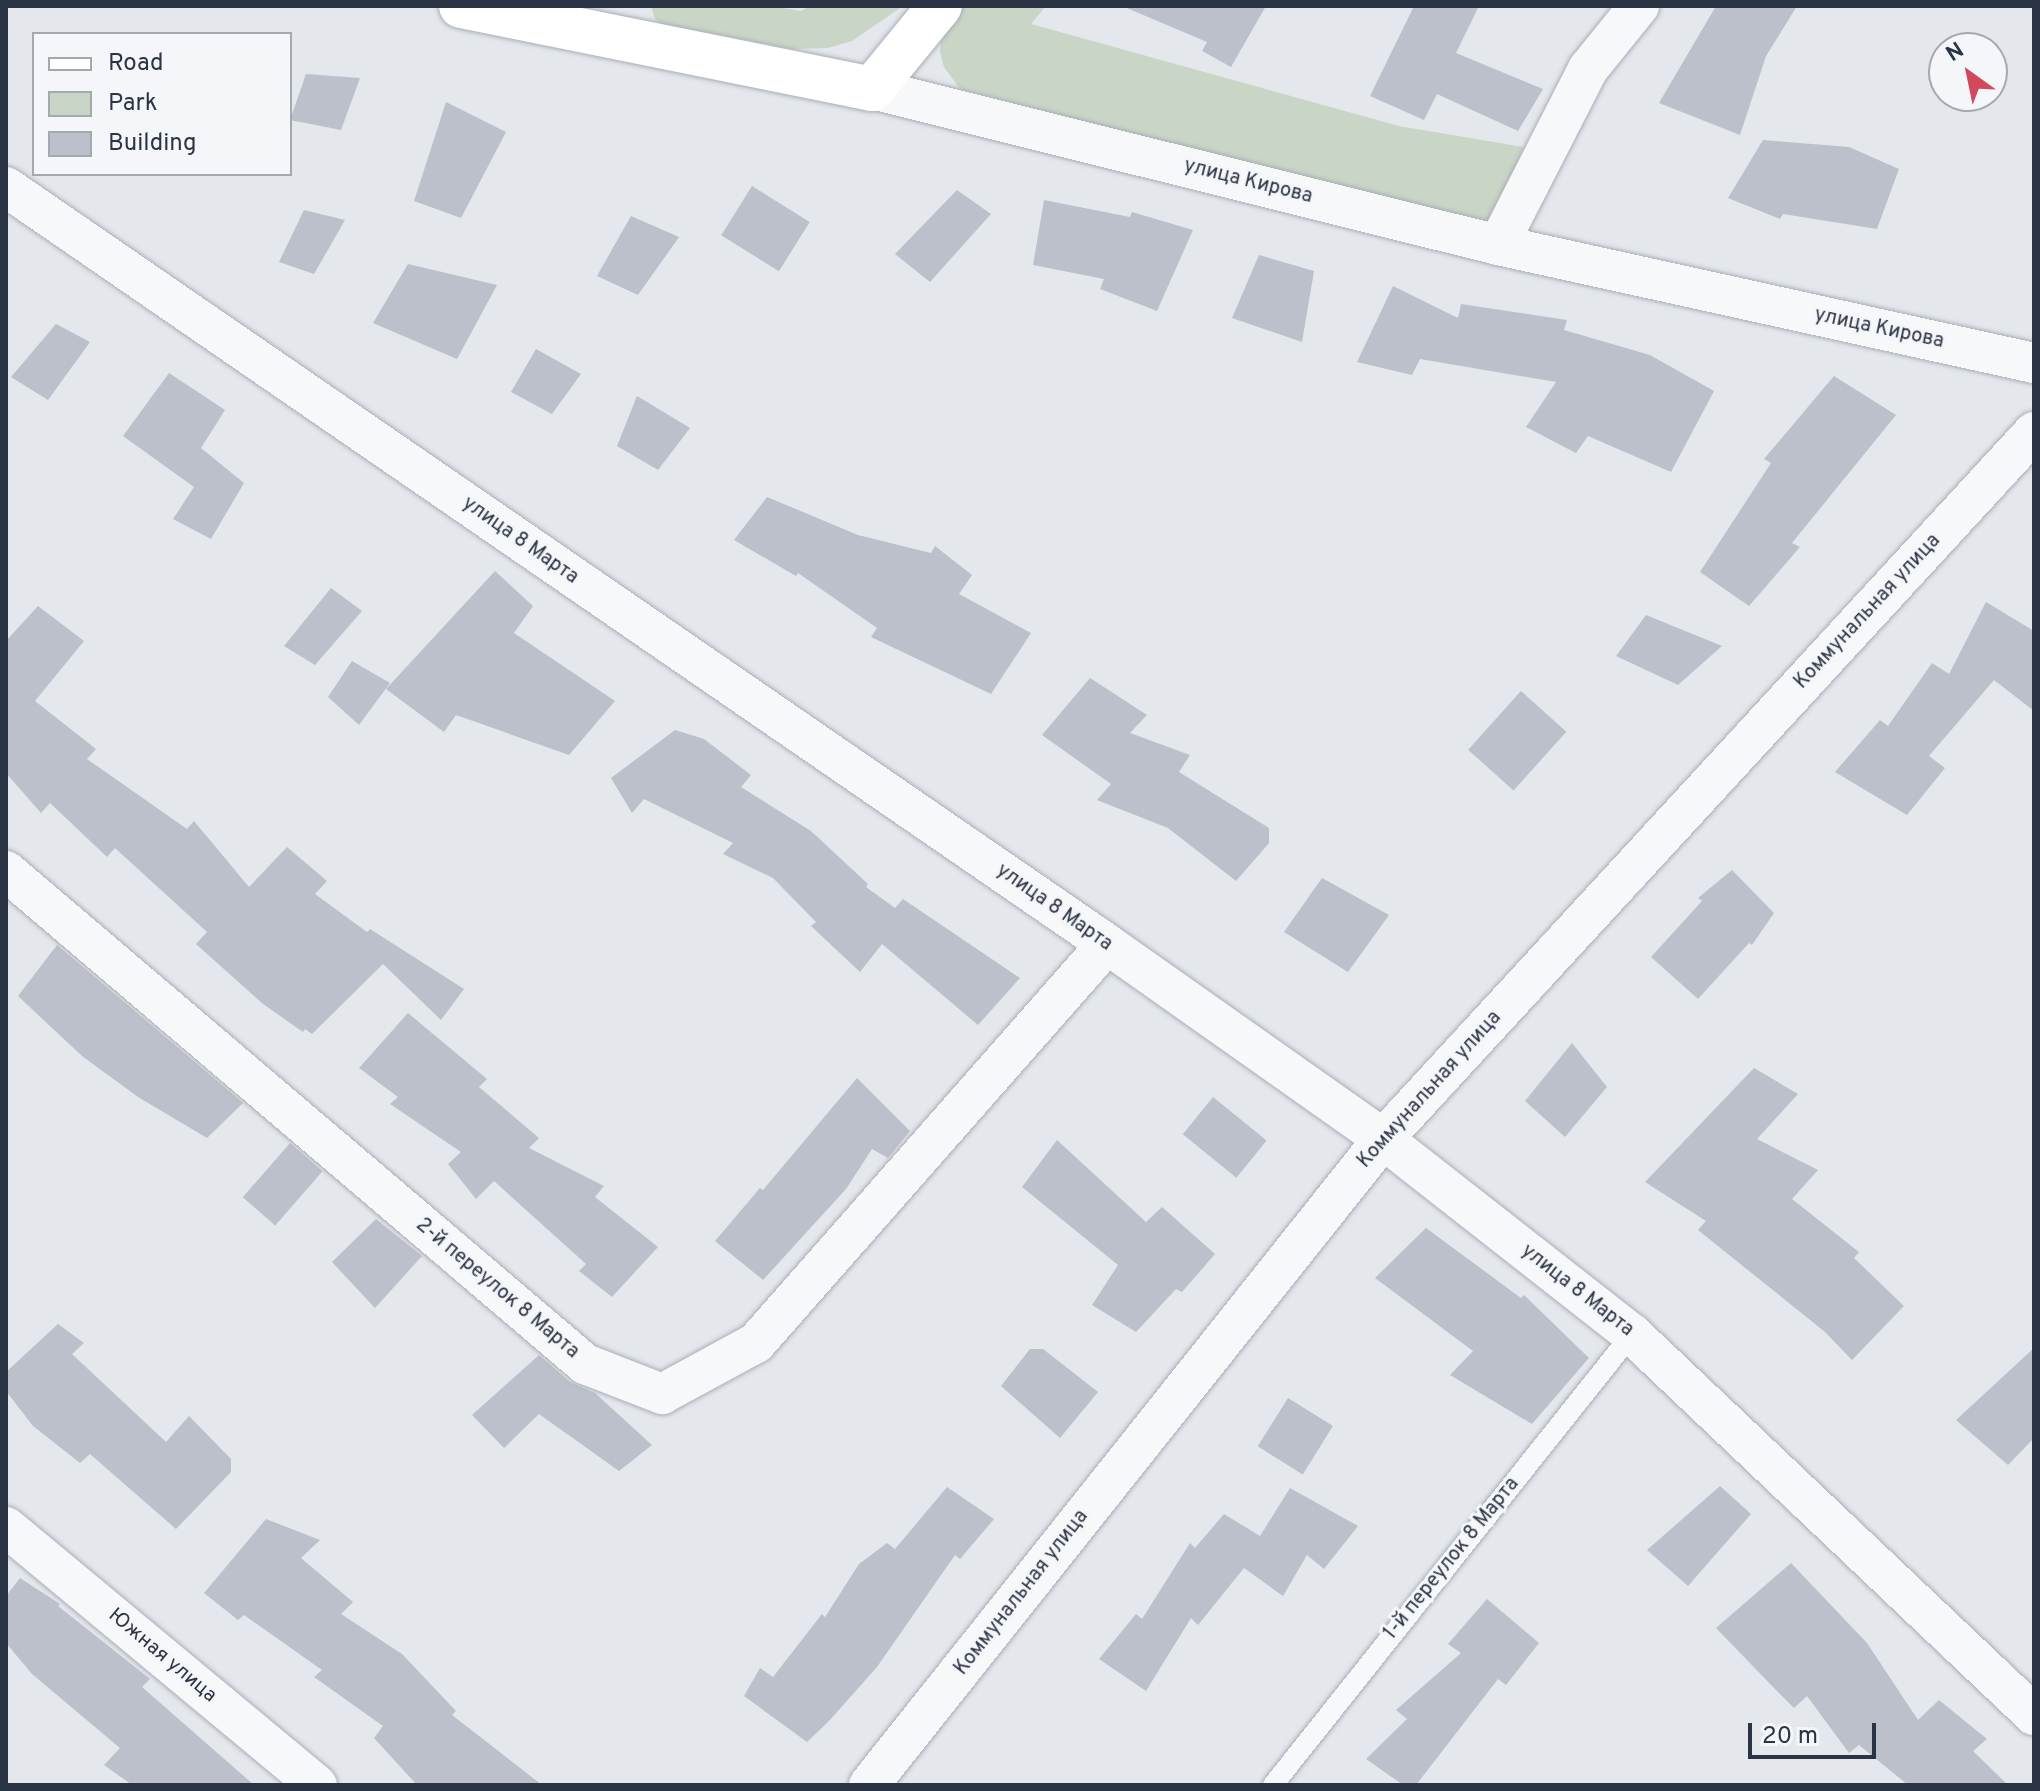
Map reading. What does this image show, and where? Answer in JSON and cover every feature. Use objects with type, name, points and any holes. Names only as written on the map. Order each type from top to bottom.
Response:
[{"type":"main road","name":"улица Кирова","points":[[461,6],[872,89]]},
{"type":"main road","points":[[872,89],[940,6]]},
{"type":"street","points":[[1498,245],[1588,69],[1639,6]]},
{"type":"street","name":"улица Кирова","points":[[872,89],[1498,245],[2034,363]]},
{"type":"street","name":"улица 8 Марта","points":[[6,187],[1107,944],[1383,1139],[1632,1334],[2034,1715]]},
{"type":"street","name":"Коммунальная улица","points":[[869,1785],[1383,1139],[2034,432]]},
{"type":"street","name":"2-й переулок 8 Марта","points":[[6,871],[585,1364],[662,1394],[756,1343],[1107,944]]},
{"type":"street","name":"Южная улица","points":[[6,1527],[317,1785]]},
{"type":"lane","name":"1-й переулок 8 Марта","points":[[1273,1785],[1632,1334]]},
{"type":"green space","points":[[651,6],[771,6],[801,11],[810,6],[903,6],[852,41],[828,48],[792,49],[662,24],[655,19]]},
{"type":"green space","points":[[962,6],[1046,6],[1031,24],[1399,126],[1523,147],[1502,211],[1487,226],[960,89],[944,67],[940,52],[941,38]]},
{"type":"building","points":[[1122,6],[1266,6],[1231,67],[1202,51],[1207,42]]},
{"type":"building","points":[[1414,6],[1479,6],[1456,53],[1543,89],[1518,131],[1437,94],[1424,120],[1370,96]]},
{"type":"building","points":[[1716,6],[1797,6],[1766,56],[1740,135],[1659,103]]},
{"type":"building","points":[[306,74],[360,78],[341,130],[292,120]]},
{"type":"building","points":[[446,102],[506,132],[461,218],[414,201]]},
{"type":"building","points":[[1763,140],[1849,147],[1899,169],[1877,229],[1783,214],[1780,219],[1728,198]]},
{"type":"building","points":[[752,186],[810,222],[779,271],[721,235]]},
{"type":"building","points":[[957,190],[991,214],[930,282],[895,254]]},
{"type":"building","points":[[1044,200],[1130,217],[1132,212],[1193,230],[1157,311],[1100,289],[1104,279],[1033,265]]},
{"type":"building","points":[[304,210],[345,220],[314,274],[279,262]]},
{"type":"building","points":[[631,216],[679,237],[638,295],[597,276]]},
{"type":"building","points":[[1259,255],[1314,271],[1302,342],[1232,318]]},
{"type":"building","points":[[408,264],[497,285],[457,359],[373,323]]},
{"type":"building","points":[[1393,286],[1458,318],[1461,304],[1567,320],[1564,330],[1650,355],[1714,391],[1671,472],[1588,436],[1576,453],[1526,427],[1556,382],[1420,359],[1412,375],[1357,362]]},
{"type":"building","points":[[56,324],[90,342],[48,400],[11,377]]},
{"type":"building","points":[[536,349],[581,374],[552,414],[511,392]]},
{"type":"building","points":[[169,373],[225,410],[201,448],[244,483],[211,539],[173,519],[194,487],[123,436]]},
{"type":"building","points":[[1834,376],[1896,415],[1792,543],[1800,547],[1749,606],[1700,572],[1771,463],[1764,459]]},
{"type":"building","points":[[637,396],[690,428],[658,470],[617,446]]},
{"type":"building","points":[[767,497],[858,535],[931,553],[935,546],[972,575],[959,594],[1031,633],[991,694],[871,637],[877,628],[798,573],[796,576],[734,540]]},
{"type":"building","points":[[495,571],[533,606],[514,633],[615,701],[569,755],[456,715],[444,732],[386,689]]},
{"type":"building","points":[[331,588],[362,611],[315,665],[284,646]]},
{"type":"building","points":[[1986,602],[2034,631],[2034,711],[1994,680],[1929,756],[1945,768],[1907,815],[1835,772],[1880,720],[1888,726],[1932,663],[1949,674]]},
{"type":"building","points":[[38,606],[84,641],[35,701],[96,749],[87,759],[187,829],[194,821],[249,887],[287,847],[327,881],[315,894],[367,932],[370,929],[464,989],[441,1020],[383,964],[312,1034],[305,1029],[303,1032],[263,1004],[196,944],[207,932],[115,848],[107,857],[50,803],[41,813],[6,773],[6,641]]},
{"type":"building","points":[[1646,615],[1722,646],[1678,685],[1616,656]]},
{"type":"building","points":[[352,661],[390,683],[359,725],[328,697]]},
{"type":"building","points":[[1090,678],[1147,715],[1130,733],[1190,755],[1179,772],[1269,828],[1269,843],[1236,881],[1168,828],[1097,800],[1111,784],[1042,735]]},
{"type":"building","points":[[1521,691],[1566,732],[1513,791],[1468,750]]},
{"type":"building","points":[[675,730],[704,739],[751,775],[741,787],[811,831],[868,884],[866,887],[895,908],[903,899],[1020,978],[978,1025],[882,944],[860,972],[811,926],[816,922],[773,878],[723,854],[733,843],[644,799],[632,813],[611,778]]},
{"type":"building","points":[[1732,870],[1774,913],[1752,945],[1749,943],[1698,999],[1651,957],[1702,901],[1698,898]]},
{"type":"building","points":[[1322,878],[1389,915],[1348,972],[1284,932]]},
{"type":"building","points":[[57,945],[243,1103],[207,1138],[138,1097],[82,1056],[18,996]]},
{"type":"building","points":[[408,1013],[487,1079],[479,1087],[539,1138],[529,1148],[604,1186],[595,1197],[658,1247],[612,1297],[579,1271],[586,1264],[494,1181],[476,1199],[448,1164],[461,1152],[390,1104],[398,1097],[359,1068]]},
{"type":"building","points":[[1572,1043],[1607,1087],[1565,1137],[1525,1101]]},
{"type":"building","points":[[1754,1068],[1798,1094],[1757,1139],[1818,1170],[1792,1199],[1859,1252],[1854,1258],[1904,1306],[1852,1360],[1825,1332],[1698,1230],[1706,1221],[1645,1182]]},
{"type":"building","points":[[857,1078],[910,1131],[888,1158],[872,1149],[846,1189],[763,1280],[715,1241],[760,1188],[763,1190]]},
{"type":"building","points":[[1213,1097],[1267,1140],[1236,1178],[1183,1134]]},
{"type":"building","points":[[1057,1140],[1146,1222],[1162,1207],[1215,1254],[1182,1292],[1176,1289],[1136,1332],[1092,1305],[1118,1265],[1022,1187]]},
{"type":"building","points":[[290,1143],[322,1171],[275,1226],[243,1197]]},
{"type":"building","points":[[376,1219],[422,1256],[375,1308],[332,1262]]},
{"type":"building","points":[[1426,1228],[1521,1298],[1524,1295],[1589,1358],[1532,1424],[1450,1375],[1473,1351],[1375,1278]]},
{"type":"building","points":[[58,1324],[84,1343],[72,1354],[166,1442],[189,1416],[231,1459],[231,1472],[176,1529],[90,1454],[80,1463],[33,1426],[6,1391],[6,1372]]},
{"type":"building","points":[[2034,1348],[2034,1438],[2008,1465],[1956,1420]]},
{"type":"building","points":[[1030,1349],[1043,1349],[1098,1392],[1060,1438],[1001,1386]]},
{"type":"building","points":[[539,1355],[570,1382],[595,1393],[652,1445],[619,1471],[539,1414],[504,1448],[472,1415]]},
{"type":"building","points":[[1288,1398],[1333,1426],[1303,1474],[1258,1446]]},
{"type":"building","points":[[1720,1486],[1751,1514],[1688,1586],[1647,1550]]},
{"type":"building","points":[[947,1487],[994,1519],[960,1559],[955,1555],[877,1667],[829,1721],[807,1742],[744,1696],[760,1668],[773,1677],[822,1614],[825,1617],[859,1564],[887,1543],[895,1549]]},
{"type":"building","points":[[1290,1488],[1358,1526],[1324,1569],[1307,1555],[1283,1596],[1244,1568],[1198,1625],[1191,1618],[1146,1691],[1099,1659],[1136,1614],[1142,1619],[1190,1543],[1195,1548],[1224,1514],[1260,1536]]},
{"type":"building","points":[[266,1519],[320,1540],[301,1558],[353,1602],[341,1614],[402,1654],[456,1711],[452,1715],[542,1785],[417,1785],[374,1738],[383,1726],[314,1677],[322,1670],[244,1615],[238,1620],[204,1593]]},
{"type":"building","points":[[1791,1563],[1867,1643],[1918,1720],[1939,1700],[1987,1739],[1973,1751],[2008,1785],[1908,1785],[1859,1745],[1849,1753],[1807,1696],[1794,1708],[1775,1689],[1716,1628]]},
{"type":"building","points":[[20,1578],[60,1604],[58,1606],[150,1679],[142,1687],[254,1785],[132,1785],[104,1765],[120,1748],[32,1674],[6,1643],[6,1596]]},
{"type":"building","points":[[1487,1599],[1539,1643],[1506,1685],[1498,1679],[1416,1785],[1403,1785],[1366,1759],[1407,1719],[1396,1710],[1461,1653],[1448,1644]]}]
